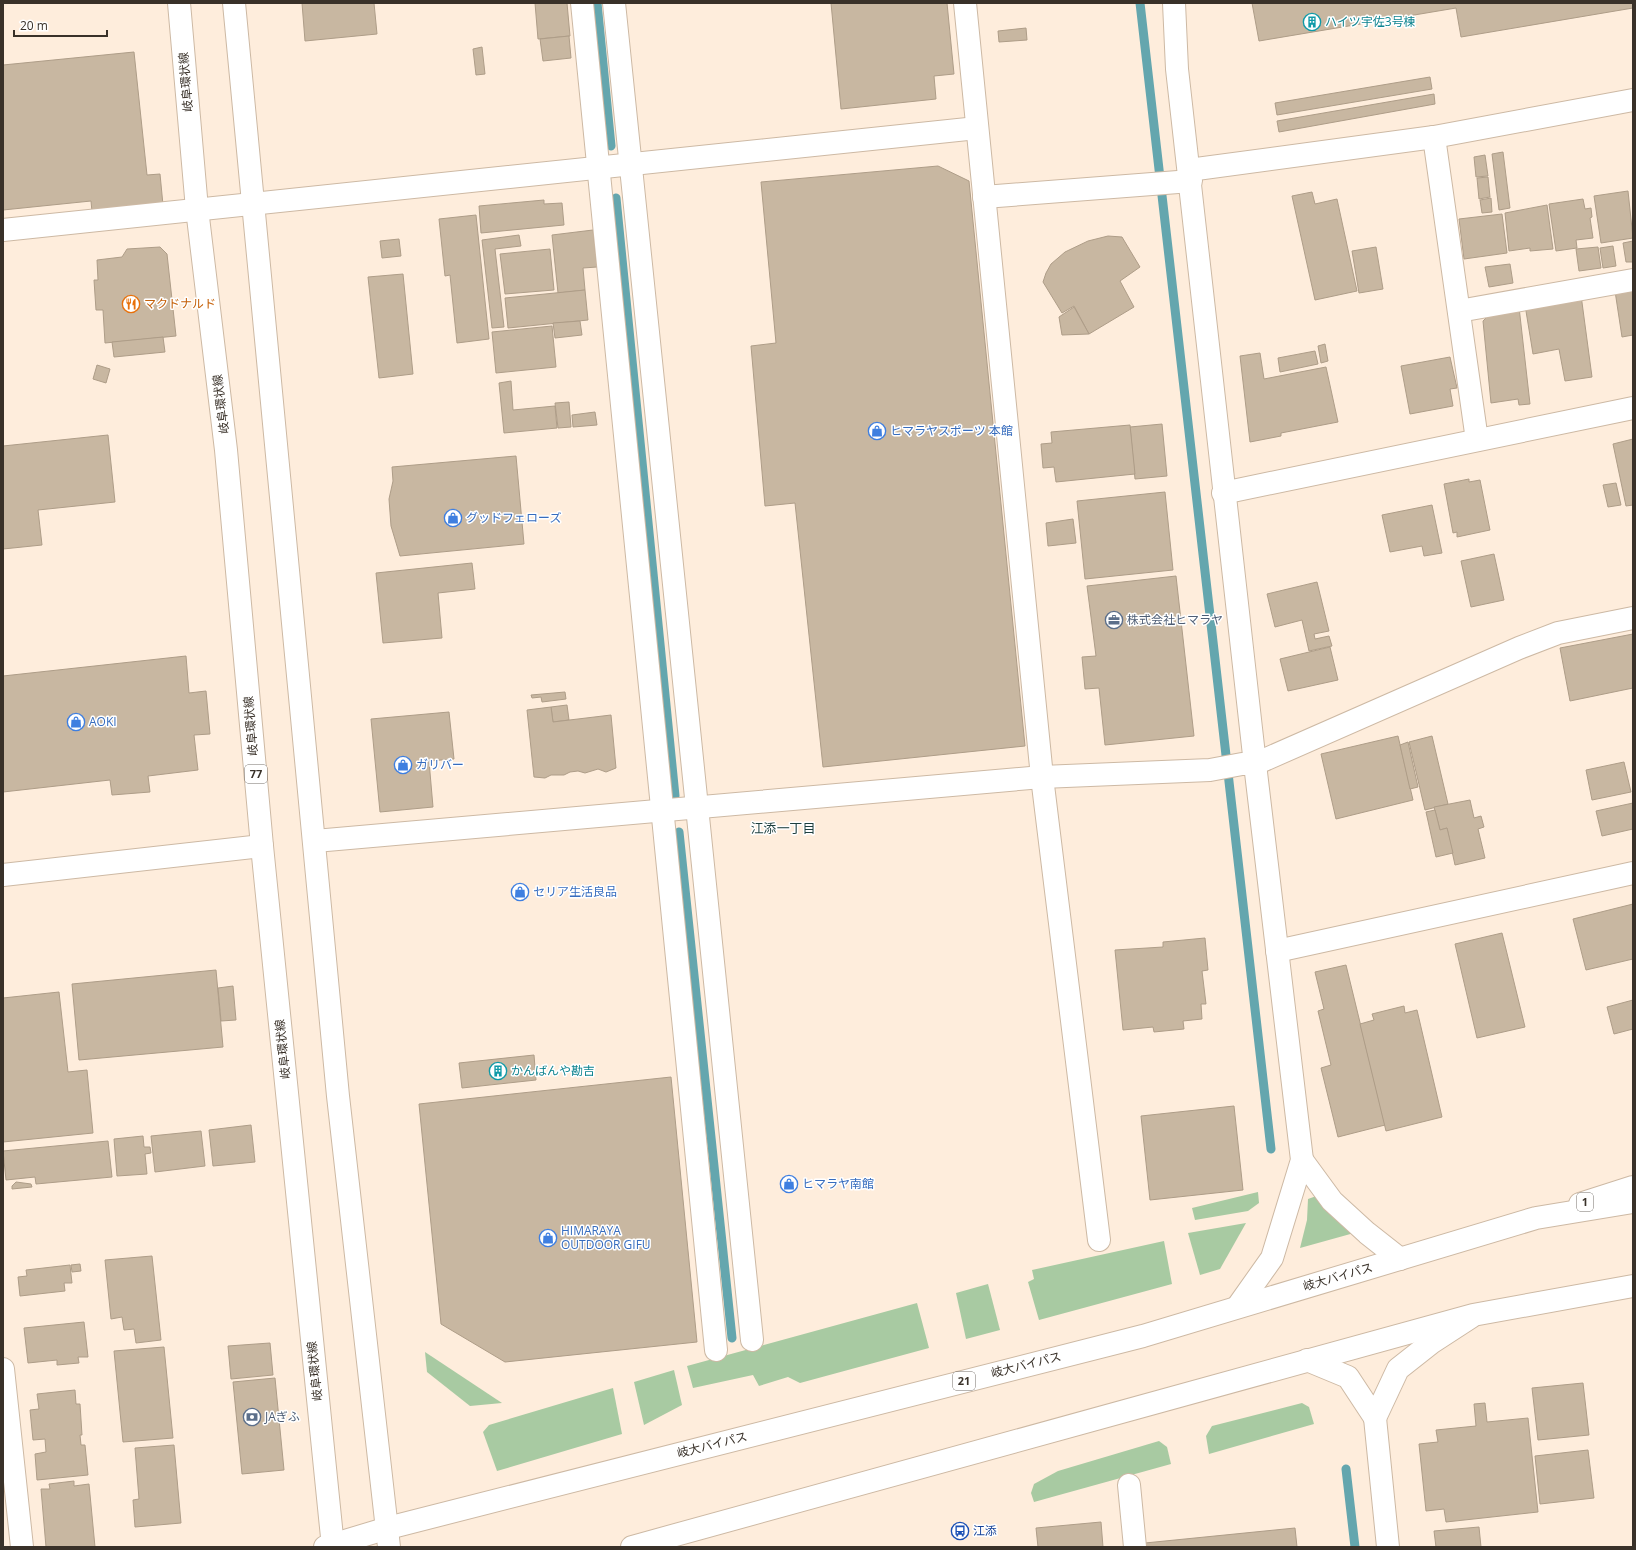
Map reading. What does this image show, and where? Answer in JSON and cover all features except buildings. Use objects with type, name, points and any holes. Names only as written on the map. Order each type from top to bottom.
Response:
[{"type":"main road","name":"岐阜環状線","points":[[179,3],[197,209],[226,450],[262,846],[330,1546]]},
{"type":"main road","points":[[234,3],[252,204],[315,841],[338,1096],[389,1538]]},
{"type":"main road","points":[[582,3],[716,1350]]},
{"type":"main road","points":[[614,3],[752,1340]]},
{"type":"main road","points":[[965,3],[1042,776],[1099,1240]]},
{"type":"main road","points":[[1174,3],[1185,178],[1223,494],[1248,764],[1277,951],[1302,1160],[1272,1258],[1238,1306]]},
{"type":"main road","points":[[984,197],[1142,185],[1434,136],[1633,100]]},
{"type":"main road","points":[[3,230],[977,128]]},
{"type":"main road","points":[[1434,136],[1476,440]]},
{"type":"main road","points":[[1459,311],[1633,280]]},
{"type":"main road","points":[[1223,494],[1633,408]]},
{"type":"main road","points":[[315,841],[1042,776],[1210,770],[1248,764],[1519,648],[1558,633],[1633,618]]},
{"type":"main road","points":[[3,875],[262,846]]},
{"type":"main road","points":[[1277,951],[1633,873]]},
{"type":"main road","points":[[1302,1160],[1332,1201],[1367,1233],[1400,1259]]},
{"type":"main road","name":"1","points":[[1536,1218],[1633,1187]]},
{"type":"main road","name":"岐大バイパス","points":[[330,1546],[389,1538],[1143,1336],[1238,1306],[1536,1218],[1633,1202]]},
{"type":"main road","points":[[632,1547],[1474,1315],[1633,1286]]},
{"type":"main road","points":[[1375,1418],[1398,1369],[1431,1343],[1474,1315]]},
{"type":"main road","points":[[1307,1360],[1348,1377],[1375,1418],[1388,1547]]},
{"type":"main road","points":[[3,1369],[22,1547]]},
{"type":"main road","points":[[1129,1485],[1135,1547]]},
{"type":"green space","points":[[1258,1192],[1259,1203],[1248,1211],[1195,1220],[1192,1208]]},
{"type":"green space","points":[[1322,1194],[1354,1233],[1300,1248],[1307,1220],[1308,1199]]},
{"type":"green space","points":[[1246,1223],[1220,1269],[1200,1275],[1188,1233]]},
{"type":"green space","points":[[1164,1241],[1172,1284],[1039,1320],[1028,1282],[1034,1279],[1032,1270]]},
{"type":"green space","points":[[988,1284],[1000,1330],[966,1339],[956,1293]]},
{"type":"green space","points":[[917,1303],[929,1348],[800,1383],[788,1377],[759,1386],[753,1375],[693,1388],[687,1366]]},
{"type":"green space","points":[[425,1352],[502,1403],[470,1406],[427,1372]]},
{"type":"green space","points":[[674,1370],[682,1405],[644,1425],[634,1382]]},
{"type":"green space","points":[[613,1388],[622,1434],[497,1471],[483,1432],[489,1425]]},
{"type":"green space","points":[[1302,1403],[1309,1407],[1314,1424],[1209,1454],[1206,1436],[1212,1426]]},
{"type":"green space","points":[[1159,1441],[1167,1447],[1171,1464],[1034,1502],[1031,1493],[1034,1484],[1058,1471]]},
{"type":"waterway","points":[[597,3],[611,146]]},
{"type":"waterway","points":[[1140,3],[1271,1149]]},
{"type":"waterway","points":[[616,198],[675,796]]},
{"type":"waterway","points":[[679,832],[732,1338]]},
{"type":"waterway","points":[[1346,1469],[1355,1547]]},
{"type":"place","name":"ハイツ宇佐3号棟","points":[[1312,22]]},
{"type":"place","name":"マクドナルド","points":[[131,304]]},
{"type":"place","name":"ヒマラヤスポーツ 本館","points":[[877,431]]},
{"type":"place","name":"グッドフェローズ","points":[[453,518]]},
{"type":"place","name":"株式会社ヒマラヤ","points":[[1114,620]]},
{"type":"place","name":"AOKI","points":[[76,722]]},
{"type":"place","name":"ガリバー","points":[[403,765]]},
{"type":"place","name":"セリア生活良品","points":[[520,892]]},
{"type":"place","name":"かんばんや勘吉","points":[[498,1071]]},
{"type":"place","name":"ヒマラヤ南館","points":[[789,1184]]},
{"type":"place","name":"HIMARAYA OUTDOOR GIFU","points":[[548,1238]]},
{"type":"place","name":"JAぎふ","points":[[252,1417]]},
{"type":"place","name":"江添","points":[[960,1531]]},
{"type":"district","name":"江添一丁目","points":[[783,828]]}]
